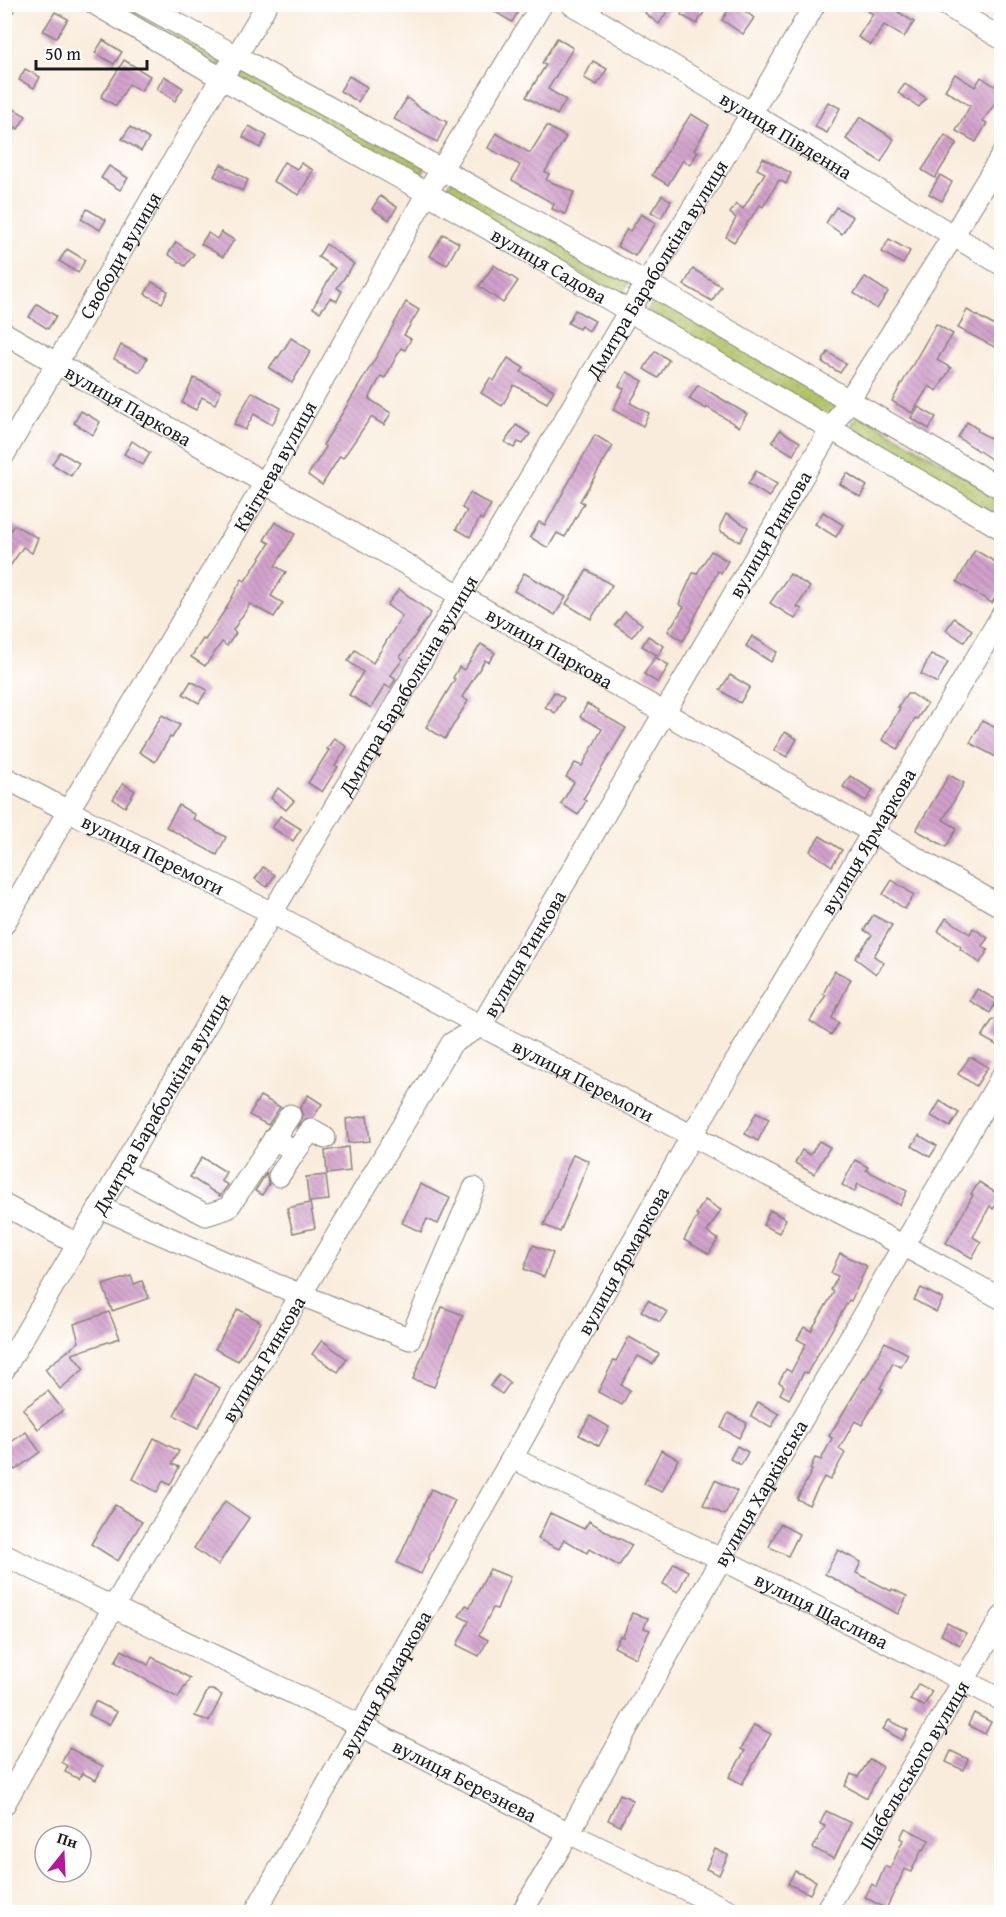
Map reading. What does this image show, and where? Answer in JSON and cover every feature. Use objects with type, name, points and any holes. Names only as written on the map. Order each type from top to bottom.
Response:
[{"type":"street","name":"вулиця Садова","points":[[95,4],[221,78],[427,193],[1002,529]]},
{"type":"street","name":"вулиця Садова","points":[[142,4],[647,283],[1002,489]]},
{"type":"street","name":"Свободи вулиця","points":[[4,455],[221,78],[267,4]]},
{"type":"street","name":"Квітнева вулиця","points":[[4,924],[68,811],[265,483],[441,168],[542,4]]},
{"type":"street","name":"вулиця Південна","points":[[571,4],[1002,265]]},
{"type":"street","name":"Дмитра Бараболкіна вулиця","points":[[4,1370],[629,311],[751,114],[815,4]]},
{"type":"street","points":[[944,4],[1002,39]]},
{"type":"street","name":"вулиця Ринкова","points":[[4,1805],[114,1606],[452,1043],[481,1026],[830,430],[1002,155]]},
{"type":"street","name":"вулиця Паркова","points":[[4,333],[1002,906]]},
{"type":"street","name":"вулиця Ярмаркова","points":[[255,1912],[692,1135],[1002,615]]},
{"type":"street","name":"вулиця Перемоги","points":[[4,777],[272,913],[481,1026],[1002,1299]]},
{"type":"street","name":"вулиця Харківська","points":[[522,1912],[721,1559],[1002,1076]]},
{"type":"street","points":[[121,1170],[206,1215],[228,1208],[290,1114]]},
{"type":"street","points":[[279,1176],[311,1130],[325,1138]]},
{"type":"street","points":[[274,1138],[295,1152]]},
{"type":"street","points":[[99,1207],[410,1340],[474,1188]]},
{"type":"street","points":[[4,1205],[77,1244]]},
{"type":"street","name":"вулиця Щаслива","points":[[512,1458],[721,1559],[1002,1700]]},
{"type":"street","name":"вулиця Березнева","points":[[4,1555],[361,1726],[568,1833],[732,1912]]},
{"type":"street","name":"Щабельського вулиця","points":[[825,1912],[1002,1617]]},
{"type":"green space","points":[[110,5],[130,5],[225,55],[218,69]]},
{"type":"green space","points":[[243,64],[426,166],[418,181],[235,78]]},
{"type":"green space","points":[[452,179],[630,281],[620,296],[443,195]]},
{"type":"green space","points":[[657,295],[841,403],[831,419],[647,311]]},
{"type":"green space","points":[[859,413],[1001,498],[1001,520],[849,429]]},
{"type":"building","points":[[482,4],[514,4],[520,8],[512,22]]},
{"type":"building","points":[[651,4],[672,4],[659,24],[645,13]]},
{"type":"building","points":[[687,4],[704,12],[697,24],[681,15]]},
{"type":"building","points":[[732,4],[754,18],[743,34],[722,20]]},
{"type":"building","points":[[856,4],[886,4],[914,22],[904,37],[884,25],[871,45],[858,37],[873,14]]},
{"type":"building","points":[[55,12],[68,19],[56,38],[43,31]]},
{"type":"building","points":[[557,38],[573,48],[548,89],[566,100],[557,115],[526,97],[546,65],[542,63]]},
{"type":"building","points":[[103,40],[122,52],[114,64],[95,53]]},
{"type":"building","points":[[124,60],[150,76],[141,91],[129,84],[116,106],[101,97]]},
{"type":"building","points":[[593,61],[607,69],[597,85],[584,78]]},
{"type":"building","points":[[25,69],[40,77],[34,88],[19,80]]},
{"type":"building","points":[[955,74],[975,87],[981,77],[1002,91],[983,121],[987,123],[976,142],[956,131],[970,106],[945,90]]},
{"type":"building","points":[[164,76],[183,88],[175,101],[157,89]]},
{"type":"building","points":[[349,76],[367,87],[358,102],[340,91]]},
{"type":"building","points":[[905,84],[926,98],[919,107],[898,93]]},
{"type":"building","points":[[407,98],[420,108],[447,122],[437,142],[394,119]]},
{"type":"building","points":[[828,102],[840,108],[827,133],[815,127]]},
{"type":"building","points":[[4,103],[26,116],[4,145]]},
{"type":"building","points":[[691,114],[709,125],[694,150],[698,152],[690,165],[683,160],[668,185],[652,175]]},
{"type":"building","points":[[860,117],[894,139],[881,162],[846,139]]},
{"type":"building","points":[[249,126],[267,136],[260,148],[243,137]]},
{"type":"building","points":[[547,126],[566,137],[545,172],[549,174],[546,180],[574,192],[565,214],[552,209],[554,204],[512,180],[520,165],[488,148],[496,133],[530,153]]},
{"type":"building","points":[[130,127],[149,139],[141,151],[122,139]]},
{"type":"building","points":[[945,135],[957,143],[935,178],[922,170]]},
{"type":"building","points":[[763,158],[791,173],[786,184],[779,180],[763,207],[760,205],[734,242],[726,237],[736,218],[730,213],[736,204],[743,209],[765,173],[757,169]]},
{"type":"building","points":[[284,162],[297,169],[301,163],[313,170],[299,195],[273,181]]},
{"type":"building","points":[[221,164],[248,180],[242,191],[214,176]]},
{"type":"building","points":[[109,166],[128,178],[120,190],[101,178]]},
{"type":"building","points":[[940,175],[952,182],[942,201],[929,194]]},
{"type":"building","points":[[662,195],[671,201],[661,218],[651,212]]},
{"type":"building","points":[[380,196],[397,207],[389,220],[372,209]]},
{"type":"building","points":[[836,207],[853,217],[842,234],[826,223]]},
{"type":"building","points":[[87,209],[106,220],[100,230],[81,219]]},
{"type":"building","points":[[641,214],[656,223],[635,256],[617,246],[627,229],[630,231]]},
{"type":"building","points":[[221,232],[234,240],[223,257],[201,244],[208,233],[217,239]]},
{"type":"building","points":[[443,234],[459,243],[447,265],[430,256]]},
{"type":"building","points":[[889,239],[910,251],[903,264],[882,252]]},
{"type":"building","points":[[176,242],[194,254],[185,266],[168,254]]},
{"type":"building","points":[[326,244],[354,264],[337,288],[342,291],[337,301],[330,298],[320,312],[313,308],[335,268],[318,257]]},
{"type":"building","points":[[67,249],[85,260],[78,273],[59,261]]},
{"type":"building","points":[[494,265],[518,281],[503,303],[479,286]]},
{"type":"building","points":[[693,269],[721,286],[712,301],[684,285]]},
{"type":"building","points":[[865,277],[888,292],[877,309],[854,293]]},
{"type":"building","points":[[152,282],[168,291],[162,303],[145,294]]},
{"type":"building","points":[[406,302],[419,310],[404,335],[411,339],[405,350],[401,348],[385,378],[381,376],[369,399],[391,413],[384,425],[371,417],[343,458],[340,456],[322,485],[308,475],[326,447],[323,445],[375,359]]},
{"type":"building","points":[[37,304],[56,316],[48,329],[29,317]]},
{"type":"building","points":[[575,310],[595,321],[589,331],[581,326],[579,329],[568,323]]},
{"type":"building","points":[[967,310],[1002,330],[1002,351],[958,328]]},
{"type":"building","points":[[936,324],[953,334],[937,360],[951,368],[937,391],[929,386],[912,413],[892,401]]},
{"type":"building","points":[[291,338],[311,351],[292,383],[269,368]]},
{"type":"building","points":[[121,345],[147,358],[140,372],[114,359]]},
{"type":"building","points":[[655,351],[669,360],[658,378],[644,369]]},
{"type":"building","points":[[828,352],[846,364],[840,373],[822,362]]},
{"type":"building","points":[[508,358],[524,368],[521,372],[554,390],[547,403],[514,385],[502,406],[481,393],[490,378],[494,381]]},
{"type":"building","points":[[627,372],[643,381],[630,403],[649,413],[643,426],[613,410],[624,389],[619,386]]},
{"type":"building","points":[[194,378],[221,391],[215,404],[202,397],[196,410],[182,403]]},
{"type":"building","points":[[698,385],[747,414],[739,427],[707,407],[706,409],[689,399]]},
{"type":"building","points":[[252,392],[281,408],[272,425],[254,414],[245,430],[234,424]]},
{"type":"building","points":[[918,407],[936,417],[929,429],[911,418]]},
{"type":"building","points":[[81,411],[100,422],[93,435],[74,423]]},
{"type":"building","points":[[967,422],[978,429],[977,431],[999,443],[991,459],[958,437]]},
{"type":"building","points":[[516,425],[530,434],[523,444],[518,442],[514,448],[505,442]]},
{"type":"building","points":[[780,430],[800,442],[793,455],[772,442]]},
{"type":"building","points":[[595,435],[613,446],[580,501],[584,503],[565,537],[557,533],[548,548],[530,537],[539,522],[545,525]]},
{"type":"building","points":[[132,441],[150,453],[143,465],[124,454]]},
{"type":"building","points":[[60,452],[79,463],[71,476],[52,464]]},
{"type":"building","points":[[756,471],[777,484],[769,497],[748,484]]},
{"type":"building","points":[[847,473],[867,486],[860,497],[840,484]]},
{"type":"building","points":[[470,493],[491,505],[482,520],[480,518],[470,537],[456,529],[467,511],[462,508]]},
{"type":"building","points":[[823,512],[843,525],[836,537],[815,524]]},
{"type":"building","points":[[726,514],[748,527],[740,542],[720,531]]},
{"type":"building","points":[[275,522],[295,534],[275,566],[286,572],[271,596],[283,603],[274,617],[250,604],[233,630],[236,633],[227,646],[222,642],[205,666],[191,657],[225,610],[242,579],[245,581],[270,543],[264,540]]},
{"type":"building","points":[[14,525],[38,538],[32,553],[23,547],[4,575],[4,540]]},
{"type":"building","points":[[975,550],[1002,566],[1002,586],[992,603],[957,582]]},
{"type":"building","points":[[711,551],[728,561],[721,573],[718,571],[683,641],[668,631],[684,607],[679,604],[693,573],[697,574]]},
{"type":"building","points":[[587,570],[612,585],[591,619],[566,604]]},
{"type":"building","points":[[524,573],[566,597],[555,615],[514,591]]},
{"type":"building","points":[[790,574],[810,587],[797,607],[802,609],[795,619],[770,603]]},
{"type":"building","points":[[399,589],[431,613],[400,657],[403,659],[391,675],[396,679],[390,688],[385,685],[371,708],[349,695],[363,672],[348,661],[355,650],[373,663],[402,616],[387,605]]},
{"type":"building","points":[[625,612],[642,624],[632,637],[615,625]]},
{"type":"building","points":[[954,618],[972,630],[964,642],[946,630]]},
{"type":"building","points":[[648,636],[664,646],[658,656],[642,646]]},
{"type":"building","points":[[752,636],[777,652],[771,662],[746,646]]},
{"type":"building","points":[[481,644],[495,653],[489,662],[485,660],[462,697],[468,701],[445,739],[426,727],[455,679],[453,678],[459,667],[464,670]]},
{"type":"building","points":[[931,654],[948,662],[937,683],[921,674]]},
{"type":"building","points":[[655,657],[669,665],[658,683],[644,674]]},
{"type":"building","points":[[730,675],[750,687],[740,703],[720,690]]},
{"type":"building","points":[[191,681],[207,690],[199,703],[183,694]]},
{"type":"building","points":[[554,692],[564,698],[555,713],[545,707]]},
{"type":"building","points":[[907,694],[912,694],[927,704],[917,719],[915,718],[898,749],[882,740]]},
{"type":"building","points":[[587,704],[626,728],[583,799],[586,801],[578,815],[561,804],[574,782],[566,777],[575,763],[582,766],[602,729],[580,717]]},
{"type":"building","points":[[162,715],[180,725],[155,762],[139,752]]},
{"type":"building","points":[[982,721],[1002,731],[1002,748],[996,757],[970,743]]},
{"type":"building","points":[[785,732],[797,739],[787,757],[774,750]]},
{"type":"building","points":[[334,738],[347,747],[335,766],[338,767],[322,792],[308,783]]},
{"type":"building","points":[[949,775],[964,783],[943,820],[957,828],[946,847],[916,830]]},
{"type":"building","points":[[850,776],[873,790],[866,801],[843,787]]},
{"type":"building","points":[[123,783],[135,791],[125,807],[113,799]]},
{"type":"building","points":[[278,788],[294,801],[286,810],[271,798]]},
{"type":"building","points":[[179,805],[195,815],[193,819],[226,837],[217,855],[166,827]]},
{"type":"building","points":[[280,816],[301,829],[293,841],[272,828]]},
{"type":"building","points":[[820,836],[842,850],[832,866],[810,851]]},
{"type":"building","points":[[263,867],[275,875],[267,887],[255,879]]},
{"type":"building","points":[[892,880],[914,895],[905,909],[883,894]]},
{"type":"building","points":[[873,915],[892,925],[874,956],[884,963],[876,974],[855,958],[872,935],[864,930]]},
{"type":"building","points":[[946,918],[970,934],[973,928],[988,938],[982,946],[988,950],[980,963],[938,931]]},
{"type":"building","points":[[835,971],[851,979],[832,1018],[839,1023],[831,1035],[810,1021],[826,995],[823,994]]},
{"type":"building","points":[[977,989],[997,1000],[990,1013],[970,1001]]},
{"type":"building","points":[[993,1019],[1002,1023],[1002,1048],[982,1037]]},
{"type":"building","points":[[969,1058],[988,1067],[976,1086],[958,1074]]},
{"type":"building","points":[[308,1095],[322,1104],[313,1118],[305,1119],[296,1129],[303,1116],[300,1108]]},
{"type":"building","points":[[260,1096],[280,1107],[268,1125],[249,1115]]},
{"type":"building","points":[[940,1101],[959,1113],[950,1127],[931,1116]]},
{"type":"building","points":[[756,1113],[769,1119],[758,1141],[745,1134]]},
{"type":"building","points":[[367,1116],[370,1141],[348,1143],[346,1119]]},
{"type":"building","points":[[919,1135],[937,1146],[930,1157],[912,1146]]},
{"type":"building","points":[[819,1141],[830,1147],[814,1174],[795,1163],[802,1150],[810,1155]]},
{"type":"building","points":[[348,1147],[350,1171],[327,1174],[325,1151]]},
{"type":"building","points":[[573,1154],[589,1161],[560,1232],[544,1225]]},
{"type":"building","points":[[202,1157],[226,1172],[221,1181],[228,1185],[220,1196],[190,1177]]},
{"type":"building","points":[[855,1160],[868,1167],[866,1170],[907,1191],[900,1205],[858,1184],[854,1192],[842,1185]]},
{"type":"building","points":[[267,1172],[269,1184],[262,1195],[255,1191]]},
{"type":"building","points":[[326,1175],[329,1200],[309,1202],[306,1177]]},
{"type":"building","points":[[979,1182],[1002,1197],[993,1209],[990,1206],[973,1237],[981,1242],[972,1258],[946,1243]]},
{"type":"building","points":[[420,1184],[450,1198],[438,1224],[427,1219],[421,1232],[402,1223]]},
{"type":"building","points":[[705,1200],[721,1210],[707,1232],[718,1239],[709,1254],[684,1240]]},
{"type":"building","points":[[310,1203],[315,1228],[293,1233],[287,1208]]},
{"type":"building","points":[[770,1210],[786,1219],[779,1233],[763,1225]]},
{"type":"building","points":[[533,1245],[553,1253],[544,1277],[524,1269]]},
{"type":"building","points":[[840,1253],[867,1266],[851,1301],[849,1300],[807,1373],[804,1372],[789,1399],[780,1394],[784,1386],[779,1382],[786,1369],[791,1372],[806,1344],[797,1339],[804,1327],[811,1331],[834,1292],[831,1290],[838,1276],[831,1273]]},
{"type":"building","points":[[131,1276],[134,1284],[142,1281],[149,1298],[112,1311],[103,1285]]},
{"type":"building","points":[[921,1288],[943,1299],[936,1312],[914,1300]]},
{"type":"building","points":[[648,1300],[667,1312],[660,1322],[641,1311]]},
{"type":"building","points":[[442,1307],[463,1315],[434,1387],[413,1379]]},
{"type":"building","points":[[238,1309],[261,1322],[238,1361],[215,1349]]},
{"type":"building","points":[[109,1312],[120,1338],[72,1354],[84,1369],[60,1389],[45,1369],[79,1342],[74,1324]]},
{"type":"building","points":[[629,1337],[659,1354],[653,1364],[638,1356],[621,1385],[630,1390],[622,1405],[598,1392]]},
{"type":"building","points":[[322,1340],[347,1359],[338,1372],[312,1354]]},
{"type":"building","points":[[885,1342],[908,1354],[901,1367],[893,1363],[880,1388],[883,1389],[862,1425],[855,1421],[839,1449],[845,1453],[830,1480],[824,1477],[809,1505],[797,1499],[812,1470],[810,1469],[815,1458],[821,1460],[832,1438],[829,1436]]},
{"type":"building","points":[[196,1374],[220,1388],[198,1428],[174,1415]]},
{"type":"building","points":[[499,1375],[510,1383],[502,1394],[490,1386]]},
{"type":"building","points":[[48,1391],[63,1410],[38,1429],[23,1409]]},
{"type":"building","points":[[758,1402],[779,1414],[771,1428],[751,1416]]},
{"type":"building","points":[[728,1413],[747,1423],[739,1438],[721,1428]]},
{"type":"building","points":[[590,1416],[609,1427],[599,1446],[579,1435]]},
{"type":"building","points":[[26,1432],[40,1452],[15,1470],[4,1455],[4,1447]]},
{"type":"building","points":[[154,1438],[179,1451],[172,1464],[179,1467],[170,1485],[163,1481],[157,1492],[133,1479]]},
{"type":"building","points":[[737,1446],[748,1452],[741,1465],[730,1459]]},
{"type":"building","points":[[661,1450],[678,1459],[662,1492],[644,1484]]},
{"type":"building","points":[[715,1480],[737,1491],[725,1515],[703,1505]]},
{"type":"building","points":[[431,1489],[455,1500],[421,1574],[397,1563]]},
{"type":"building","points":[[225,1501],[249,1518],[218,1565],[194,1548]]},
{"type":"building","points":[[115,1505],[142,1522],[118,1561],[91,1544]]},
{"type":"building","points":[[550,1513],[584,1529],[589,1521],[632,1545],[619,1566],[589,1549],[587,1553],[564,1539],[559,1549],[538,1539]]},
{"type":"building","points":[[780,1524],[799,1534],[788,1556],[769,1547]]},
{"type":"building","points":[[838,1550],[861,1562],[856,1573],[891,1591],[892,1589],[907,1596],[898,1614],[825,1574]]},
{"type":"building","points":[[674,1563],[688,1571],[678,1592],[663,1584]]},
{"type":"building","points":[[490,1569],[510,1577],[497,1609],[493,1608],[479,1635],[488,1640],[479,1656],[457,1645],[469,1621],[459,1616],[466,1605],[470,1607]]},
{"type":"building","points":[[632,1613],[648,1618],[644,1628],[650,1630],[636,1658],[614,1647],[620,1636],[623,1637]]},
{"type":"building","points":[[947,1623],[966,1633],[960,1645],[941,1635]]},
{"type":"building","points":[[122,1650],[148,1665],[152,1657],[190,1678],[178,1698],[115,1662]]},
{"type":"building","points":[[918,1684],[932,1691],[924,1706],[910,1700]]},
{"type":"building","points":[[208,1690],[222,1695],[209,1721],[195,1716]]},
{"type":"building","points":[[95,1701],[117,1712],[109,1725],[89,1715]]},
{"type":"building","points":[[974,1713],[991,1722],[985,1734],[968,1725]]},
{"type":"building","points":[[889,1720],[908,1730],[902,1740],[883,1729]]},
{"type":"building","points":[[754,1725],[771,1734],[742,1784],[729,1777],[745,1751],[741,1749]]},
{"type":"building","points":[[69,1748],[103,1766],[96,1780],[82,1773],[79,1779],[65,1772],[68,1766],[62,1762]]},
{"type":"building","points":[[951,1751],[968,1759],[963,1770],[946,1762]]},
{"type":"building","points":[[870,1759],[883,1767],[867,1798],[845,1786],[851,1774],[858,1777]]},
{"type":"building","points":[[620,1794],[633,1800],[620,1826],[608,1820]]},
{"type":"building","points":[[826,1811],[851,1823],[834,1859],[813,1848],[825,1826],[820,1824]]},
{"type":"building","points":[[905,1828],[929,1840],[911,1872],[905,1869],[886,1909],[865,1897],[872,1884],[876,1887],[885,1866],[890,1869],[903,1840],[900,1838]]},
{"type":"building","points":[[715,1849],[728,1855],[719,1875],[706,1869]]},
{"type":"building","points":[[795,1871],[816,1881],[810,1894],[788,1884]]}]
